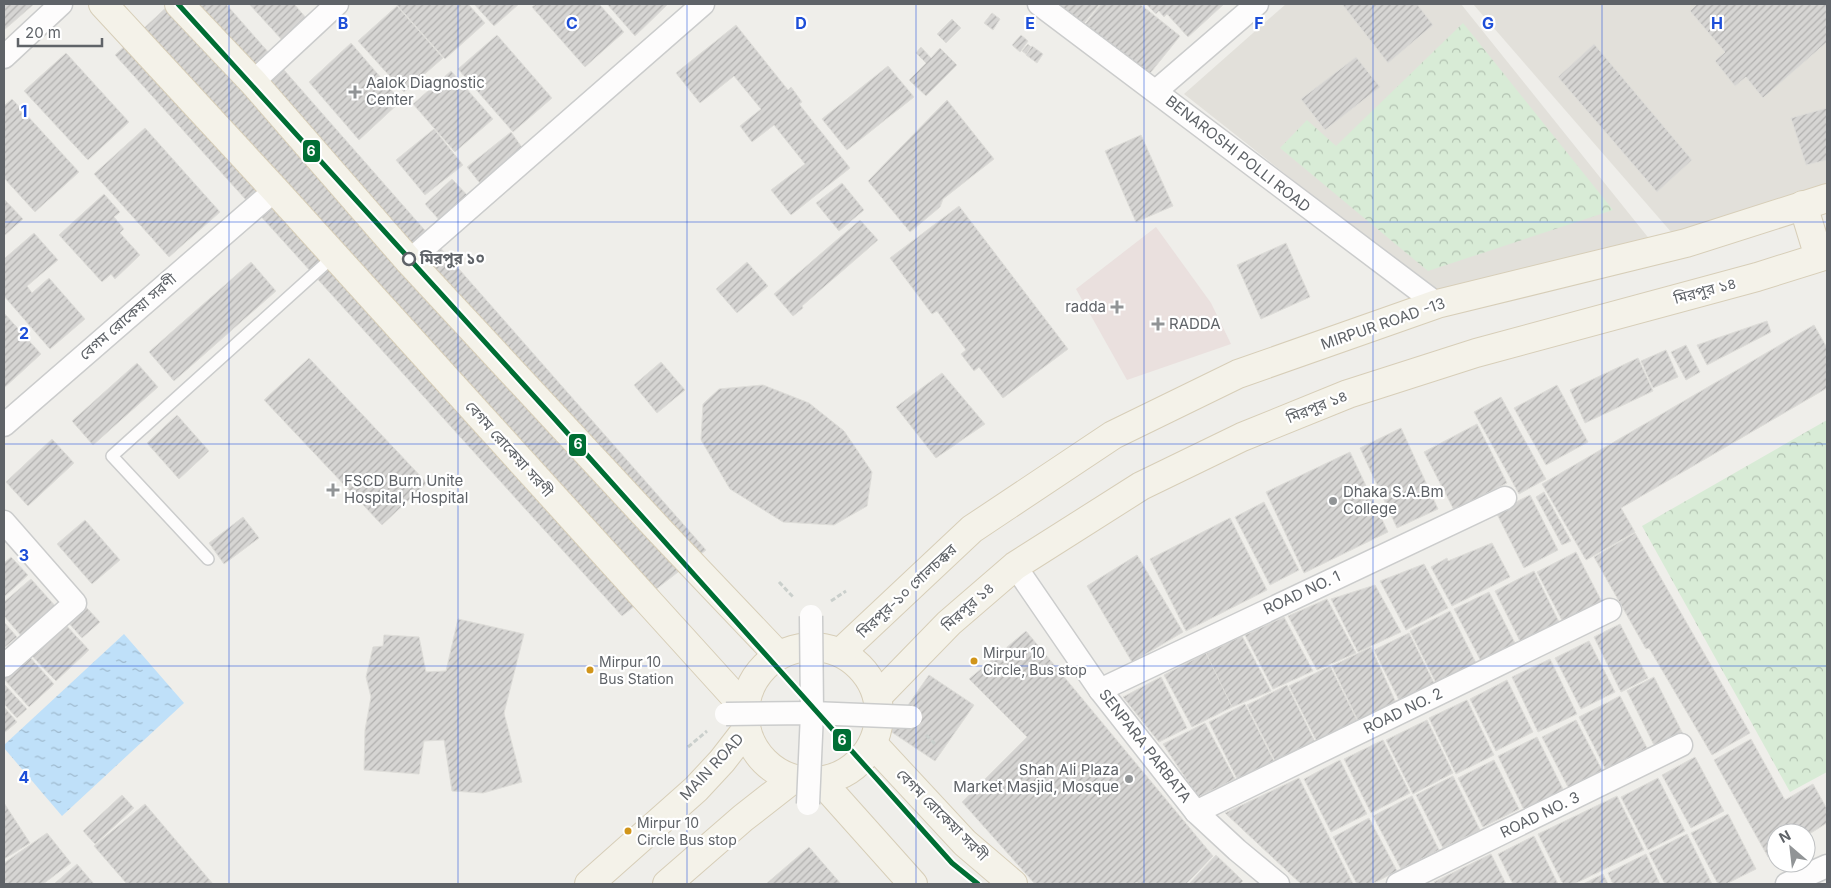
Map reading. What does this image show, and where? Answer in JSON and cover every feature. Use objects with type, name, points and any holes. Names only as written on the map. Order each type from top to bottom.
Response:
[{"type":"main road","name":"বেগম রোকেয়া সরণী","points":[[103,4],[334,256],[739,717]]},
{"type":"main road","points":[[179,4],[252,82],[409,261],[654,525],[778,655]]},
{"type":"main road","points":[[1815,202],[1823,256]]},
{"type":"main road","name":"MIRPUR ROAD -13","points":[[972,529],[1113,435],[1238,374],[1437,304],[1686,242],[1815,202]]},
{"type":"main road","name":"মিরপুর ১৪","points":[[878,696],[950,623],[1015,566],[1141,486],[1242,437],[1348,394],[1476,353],[1757,277],[1823,256]]},
{"type":"main road","name":"মিরপুর-১০ গোলচক্কর","points":[[841,652],[972,529]]},
{"type":"main road","name":"মিরপুর-১০ গোলচক্কর","points":[[820,646],[841,652],[858,663],[870,678],[878,696],[880,712],[878,729],[873,744],[863,758],[851,769],[837,777],[807,781],[793,779],[772,768],[756,752],[739,717],[750,687],[762,669],[778,655],[799,647],[820,646]]},
{"type":"main road","name":"MAIN ROAD","points":[[589,884],[696,789],[722,761],[739,717]]},
{"type":"main road","name":"বেগম রোকেয়া সরণী","points":[[873,744],[965,843],[1013,884]]},
{"type":"main road","points":[[667,884],[743,818],[793,779]]},
{"type":"main road","points":[[820,780],[912,884]]},
{"type":"street","points":[[4,57],[61,4]]},
{"type":"street","points":[[252,82],[337,4]]},
{"type":"street","points":[[409,261],[703,4]]},
{"type":"street","name":"BENAROSHI POLLI ROAD","points":[[1039,4],[1156,90],[1313,212],[1437,304]]},
{"type":"street","points":[[1156,90],[1257,4]]},
{"type":"street","name":"বেগম রোকেয়া সরণী","points":[[4,425],[275,190]]},
{"type":"street","name":"ROAD NO. 1","points":[[1100,690],[1505,498]]},
{"type":"street","points":[[4,522],[75,603],[4,666]]},
{"type":"street","name":"SENPARA PARBATA","points":[[1015,566],[1100,690],[1196,812],[1237,850],[1278,884]]},
{"type":"street","name":"ROAD NO. 2","points":[[1196,812],[1610,610]]},
{"type":"street","points":[[808,804],[812,712],[811,616]]},
{"type":"street","points":[[739,717],[812,712],[911,717]]},
{"type":"street","name":"ROAD NO. 3","points":[[1398,884],[1681,745]]},
{"type":"street","points":[[1803,881],[1827,866]]},
{"type":"lane","points":[[208,559],[112,456],[334,256]]},
{"type":"shaded area","points":[[1286,4],[1461,4],[1651,241],[1456,309],[1184,94]]},
{"type":"shaded area","points":[[1473,4],[1827,4],[1827,186],[1672,233]]},
{"type":"shaded area","name":"RADDA","points":[[1156,227],[1211,303],[1231,344],[1127,380],[1076,289]]},
{"type":"green space","points":[[1463,23],[1613,210],[1428,271],[1280,148],[1307,120],[1336,146]]},
{"type":"green space","points":[[1827,420],[1827,772],[1790,792],[1642,526]]},
{"type":"water","points":[[124,634],[184,703],[62,816],[4,748],[4,745]]},
{"type":"building","points":[[4,4],[34,4],[4,30]]},
{"type":"building","points":[[170,4],[226,4],[706,550],[622,616],[115,55]]},
{"type":"building","points":[[249,4],[294,4],[307,19],[283,41]]},
{"type":"building","points":[[396,4],[468,4],[485,23],[445,59]]},
{"type":"building","points":[[474,4],[519,4],[494,26]]},
{"type":"building","points":[[536,4],[599,4],[624,32],[585,67],[532,7]]},
{"type":"building","points":[[607,4],[668,4],[635,36]]},
{"type":"building","points":[[1049,4],[1100,4],[1080,28]]},
{"type":"building","points":[[1101,4],[1140,4],[1180,36],[1147,77],[1083,27]]},
{"type":"building","points":[[1146,4],[1224,4],[1188,37],[1167,14],[1164,17],[1159,11],[1156,14]]},
{"type":"building","points":[[1342,4],[1417,4],[1433,25],[1388,63]]},
{"type":"building","points":[[1697,4],[1827,4],[1827,42],[1763,98],[1746,77],[1735,86],[1715,61],[1725,52],[1690,11]]},
{"type":"building","points":[[397,6],[443,58],[404,92],[358,41]]},
{"type":"building","points":[[992,13],[1000,19],[993,30],[984,23]]},
{"type":"building","points":[[952,19],[961,28],[946,43],[937,34]]},
{"type":"building","points":[[736,25],[788,90],[791,87],[802,102],[799,104],[850,168],[791,215],[771,190],[805,164],[774,125],[752,142],[740,126],[761,109],[734,76],[700,103],[676,73]]},
{"type":"building","points":[[497,35],[552,98],[513,132],[458,69]]},
{"type":"building","points":[[1021,35],[1028,41],[1020,52],[1012,45]]},
{"type":"building","name":"Aalok Diagnostic Center","points":[[351,43],[401,101],[359,140],[309,82]]},
{"type":"building","points":[[1028,44],[1031,47],[1026,54],[1022,51]]},
{"type":"building","points":[[1594,44],[1692,160],[1657,192],[1558,77]]},
{"type":"building","points":[[1032,46],[1043,54],[1037,63],[1026,55]]},
{"type":"building","points":[[921,47],[931,58],[940,48],[957,65],[926,96],[909,80],[926,63],[916,53]]},
{"type":"building","points":[[66,53],[129,122],[88,160],[24,91]]},
{"type":"building","points":[[1356,57],[1380,87],[1325,130],[1301,99]]},
{"type":"building","points":[[888,66],[914,97],[847,150],[822,119]]},
{"type":"building","points":[[451,71],[493,119],[455,152],[413,104]]},
{"type":"building","points":[[12,99],[79,172],[35,212],[4,178],[4,106]]},
{"type":"building","points":[[947,100],[994,159],[943,199],[940,207],[910,232],[868,181]]},
{"type":"building","points":[[1827,108],[1827,160],[1806,165],[1791,118]]},
{"type":"building","points":[[145,128],[220,212],[169,257],[94,174]]},
{"type":"building","points":[[434,129],[463,165],[425,195],[396,160]]},
{"type":"building","points":[[511,132],[526,153],[483,187],[467,167]]},
{"type":"building","points":[[1141,135],[1173,206],[1136,222],[1105,151]]},
{"type":"building","points":[[452,179],[469,197],[441,222],[425,204]]},
{"type":"building","points":[[842,183],[864,210],[839,231],[816,203]]},
{"type":"building","points":[[104,194],[120,212],[114,217],[124,229],[120,233],[140,255],[115,279],[111,274],[102,282],[59,235]]},
{"type":"building","points":[[4,199],[23,219],[4,236]]},
{"type":"building","points":[[959,206],[1068,349],[1003,398],[979,367],[974,371],[961,354],[966,350],[937,311],[932,314],[890,258]]},
{"type":"building","points":[[860,220],[878,240],[793,316],[774,294]]},
{"type":"building","points":[[34,233],[58,260],[27,286],[32,293],[49,278],[85,319],[50,349],[4,296],[4,259]]},
{"type":"building","points":[[1286,243],[1310,297],[1261,319],[1237,265]]},
{"type":"building","points":[[251,262],[276,291],[174,381],[149,352]]},
{"type":"building","points":[[747,262],[768,286],[737,313],[716,289]]},
{"type":"building","points":[[4,313],[41,354],[4,388]]},
{"type":"building","points":[[1767,321],[1771,332],[1707,365],[1697,345]]},
{"type":"building","points":[[1814,325],[1827,348],[1827,388],[1621,508],[1635,532],[1586,560],[1542,484]]},
{"type":"building","points":[[1686,345],[1700,372],[1686,380],[1671,352]]},
{"type":"building","points":[[1666,350],[1678,377],[1653,388],[1641,361]]},
{"type":"building","points":[[309,358],[427,483],[382,525],[264,400]]},
{"type":"building","points":[[1638,358],[1653,391],[1585,423],[1570,390]]},
{"type":"building","points":[[661,362],[685,390],[657,413],[634,385]]},
{"type":"building","points":[[137,363],[158,387],[93,445],[72,421]]},
{"type":"building","points":[[942,373],[985,424],[936,458],[896,407]]},
{"type":"building","points":[[763,385],[809,403],[844,431],[872,472],[867,506],[834,525],[783,522],[730,489],[701,440],[703,404],[719,389]]},
{"type":"building","points":[[1557,385],[1588,442],[1546,465],[1514,408]]},
{"type":"building","points":[[1501,397],[1546,479],[1519,494],[1474,412]]},
{"type":"building","points":[[177,415],[209,451],[179,479],[147,443]]},
{"type":"building","points":[[1477,424],[1507,483],[1454,510],[1424,452]]},
{"type":"building","points":[[1401,428],[1438,509],[1397,528],[1360,448]]},
{"type":"building","points":[[52,439],[74,463],[28,506],[6,482]]},
{"type":"building","points":[[1350,452],[1388,532],[1304,573],[1266,492]]},
{"type":"building","points":[[1544,492],[1571,541],[1562,545],[1536,497]]},
{"type":"building","points":[[1530,495],[1558,550],[1524,568],[1496,512]]},
{"type":"building","points":[[1264,502],[1299,570],[1270,585],[1235,517]]},
{"type":"building","points":[[243,517],[259,538],[224,564],[209,543]]},
{"type":"building","points":[[1230,518],[1267,590],[1186,631],[1150,559]]},
{"type":"building","points":[[85,520],[120,560],[92,584],[57,544]]},
{"type":"building","points":[[1635,533],[1750,733],[1712,755],[1649,648],[1646,649],[1594,557]]},
{"type":"building","points":[[1492,543],[1510,577],[1452,606],[1431,567],[1447,558],[1448,561]]},
{"type":"building","points":[[1576,552],[1603,604],[1564,624],[1537,572]]},
{"type":"building","points":[[1137,555],[1183,632],[1132,662],[1087,586]]},
{"type":"building","points":[[11,557],[28,575],[4,597],[4,563]]},
{"type":"building","points":[[1424,564],[1448,608],[1406,630],[1380,581]]},
{"type":"building","points":[[1534,571],[1561,626],[1522,645],[1495,591]]},
{"type":"building","points":[[31,579],[57,608],[23,638],[4,616],[4,602]]},
{"type":"building","points":[[1375,585],[1401,632],[1358,652],[1331,599]]},
{"type":"building","points":[[1489,592],[1517,647],[1483,665],[1454,609]]},
{"type":"building","points":[[1327,599],[1356,653],[1317,670],[1288,616]]},
{"type":"building","points":[[84,605],[100,622],[82,638],[67,621]]},
{"type":"building","points":[[1450,611],[1477,665],[1437,685],[1410,631]]},
{"type":"building","points":[[1284,617],[1313,671],[1273,689],[1245,635]]},
{"type":"building","points":[[458,619],[524,634],[504,713],[522,782],[483,793],[452,791],[444,740],[424,741],[419,774],[364,770],[365,730],[371,697],[366,677],[373,647],[383,646],[384,635],[419,637],[426,672],[446,671]]},
{"type":"building","points":[[4,622],[17,637],[4,648]]},
{"type":"building","points":[[64,623],[89,650],[56,681],[29,653]]},
{"type":"building","points":[[1620,624],[1648,678],[1621,692],[1594,637]]},
{"type":"building","points":[[1026,631],[1213,856],[1186,884],[1139,884],[1137,882],[1134,884],[1035,884],[962,802],[1027,737],[969,679]]},
{"type":"building","points":[[1409,633],[1436,687],[1401,704],[1374,650]]},
{"type":"building","points":[[1242,636],[1271,691],[1232,707],[1205,654]]},
{"type":"building","points":[[1589,641],[1615,692],[1581,709],[1555,658]]},
{"type":"building","points":[[1371,647],[1397,705],[1359,723],[1332,666]]},
{"type":"building","points":[[1206,653],[1232,707],[1192,727],[1164,675]]},
{"type":"building","points":[[28,655],[54,684],[29,707],[4,679],[4,676]]},
{"type":"building","points":[[1550,659],[1577,714],[1538,732],[1512,677]]},
{"type":"building","points":[[1330,666],[1359,724],[1318,744],[1289,686]]},
{"type":"building","points":[[929,675],[974,705],[935,761],[890,731]]},
{"type":"building","points":[[1161,677],[1187,728],[1159,742],[1123,697]]},
{"type":"building","points":[[1654,677],[1684,736],[1656,749],[1627,691]]},
{"type":"building","points":[[1507,680],[1533,732],[1496,751],[1470,699]]},
{"type":"building","points":[[4,684],[27,709],[17,718],[4,704]]},
{"type":"building","points":[[1287,685],[1316,744],[1276,763],[1247,705]]},
{"type":"building","points":[[1620,696],[1647,748],[1606,770],[1579,717]]},
{"type":"building","points":[[1467,700],[1494,755],[1456,774],[1429,718]]},
{"type":"building","points":[[1245,704],[1275,763],[1238,781],[1209,722]]},
{"type":"building","points":[[4,707],[17,722],[4,733]]},
{"type":"building","points":[[1427,720],[1453,773],[1413,794],[1386,740]]},
{"type":"building","points":[[1576,720],[1603,772],[1569,789],[1542,737]]},
{"type":"building","points":[[1205,723],[1235,779],[1198,797],[1163,744]]},
{"type":"building","points":[[1537,737],[1565,793],[1525,812],[1498,756]]},
{"type":"building","points":[[1751,739],[1785,800],[1813,784],[1827,809],[1827,823],[1816,830],[1816,823],[1766,823],[1766,853],[1714,760]]},
{"type":"building","points":[[1383,740],[1410,793],[1371,813],[1344,759]]},
{"type":"building","points":[[1695,757],[1724,811],[1691,828],[1662,775]]},
{"type":"building","points":[[1340,760],[1367,814],[1331,832],[1304,779]]},
{"type":"building","points":[[1494,760],[1519,809],[1483,827],[1458,778]]},
{"type":"building","points":[[1453,776],[1480,830],[1443,848],[1416,795]]},
{"type":"building","points":[[1299,778],[1353,884],[1301,884],[1225,813]]},
{"type":"building","points":[[1658,778],[1685,831],[1648,850],[1621,797]]},
{"type":"building","points":[[122,795],[134,808],[95,844],[83,831]]},
{"type":"building","points":[[1412,796],[1439,850],[1401,869],[1373,816]]},
{"type":"building","points":[[1617,796],[1644,850],[1574,884],[1563,884],[1538,834]]},
{"type":"building","points":[[4,803],[30,843],[4,859]]},
{"type":"building","points":[[145,804],[213,884],[127,884],[94,846]]},
{"type":"building","points":[[1728,814],[1756,869],[1726,884],[1718,884],[1691,833]]},
{"type":"building","points":[[1369,818],[1397,871],[1372,884],[1357,884],[1333,837]]},
{"type":"building","points":[[47,833],[71,863],[43,884],[4,884],[4,863]]},
{"type":"building","points":[[1687,834],[1712,884],[1665,884],[1649,853]]},
{"type":"building","points":[[1534,836],[1558,884],[1513,884],[1498,854]]},
{"type":"building","points":[[809,847],[841,884],[766,884]]},
{"type":"building","points":[[1491,854],[1506,884],[1435,884],[1434,882]]},
{"type":"building","points":[[1646,854],[1660,884],[1613,884],[1608,873]]},
{"type":"building","points":[[1216,855],[1243,881],[1240,884],[1189,884]]},
{"type":"building","points":[[77,864],[94,884],[54,884]]},
{"type":"building","points":[[1603,874],[1608,884],[1583,884]]},
{"type":"transit line","name":"6","points":[[178,4],[553,417],[952,863],[978,884]]},
{"type":"place","name":"Aalok Diagnostic Center","points":[[355,92]]},
{"type":"place","name":"মিরপুর ১০","points":[[409,259]]},
{"type":"place","name":"radda","points":[[1117,307]]},
{"type":"place","name":"RADDA","points":[[1158,324]]},
{"type":"place","name":"FSCD Burn Unite Hospital, Hospital","points":[[333,490]]},
{"type":"place","name":"Dhaka S.A.Bm College","points":[[1333,501]]},
{"type":"place","name":"Mirpur 10 Circle, Bus stop","points":[[974,661]]},
{"type":"place","name":"Mirpur 10 Bus Station","points":[[590,670]]},
{"type":"place","name":"Shah Ali Plaza Market Masjid, Mosque","points":[[1129,779]]},
{"type":"place","name":"Mirpur 10 Circle Bus stop","points":[[628,831]]}]
